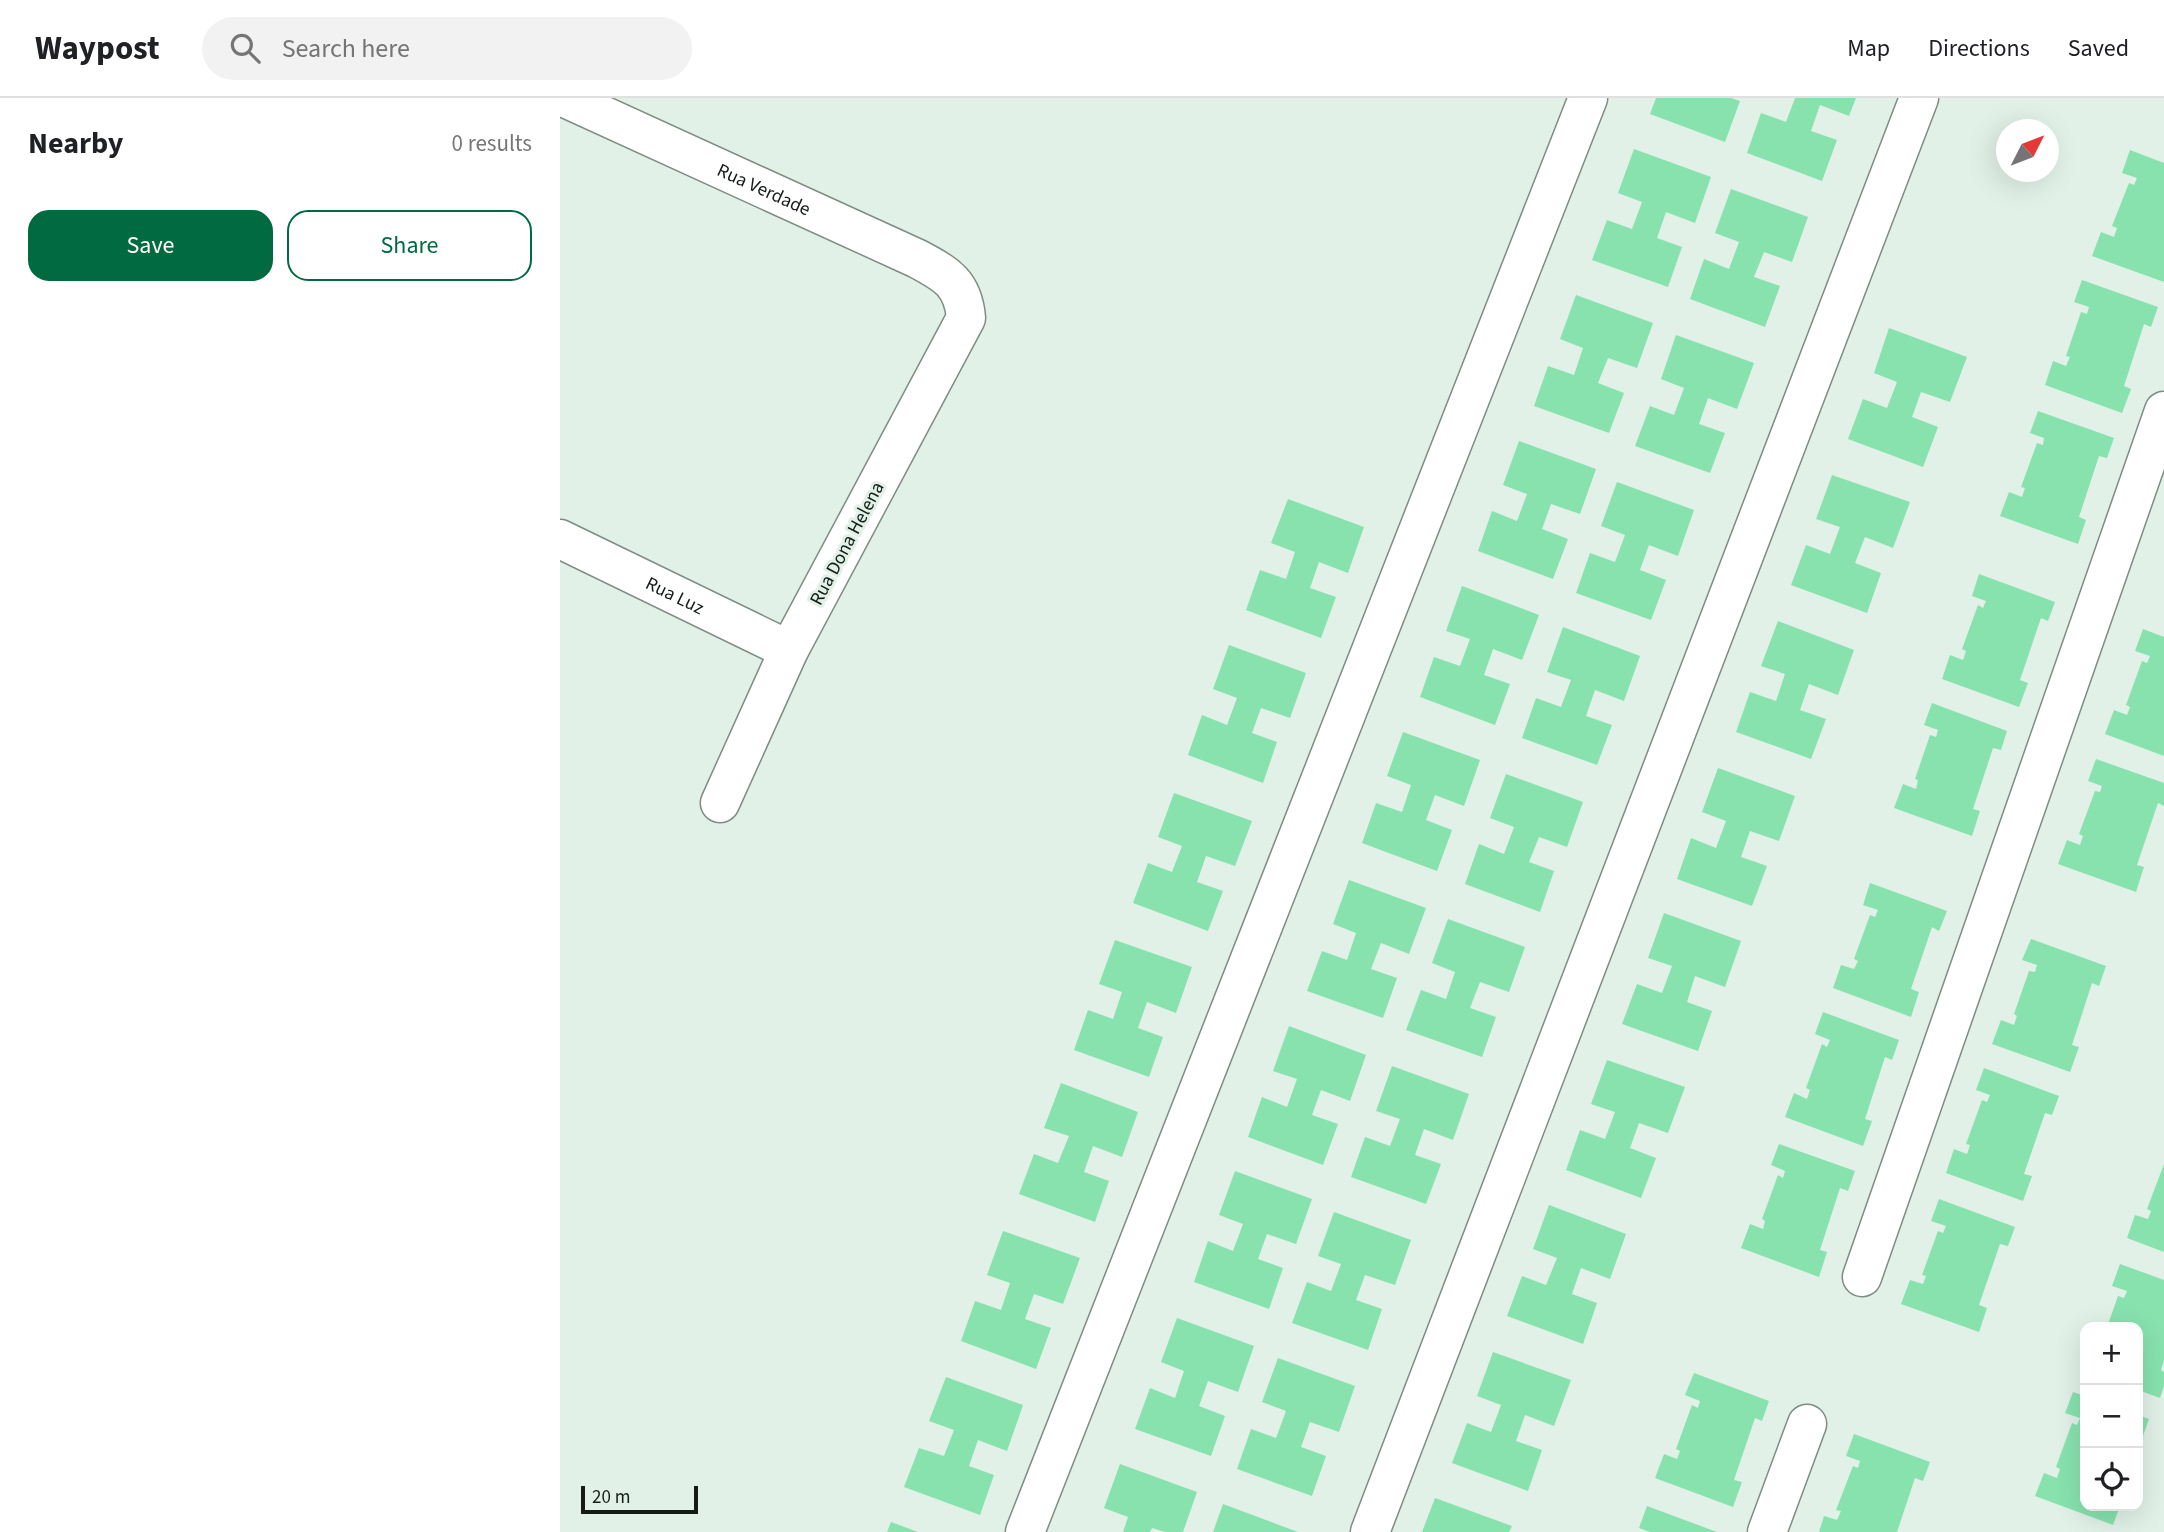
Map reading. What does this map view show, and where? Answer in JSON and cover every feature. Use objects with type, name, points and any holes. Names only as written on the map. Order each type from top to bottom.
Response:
[{"type":"street","name":"Rua Verdade","points":[[565,98],[918,259],[942,272],[957,286]]},
{"type":"street","points":[[1025,1532],[1588,98]]},
{"type":"street","points":[[1370,1532],[1919,98]]},
{"type":"street","name":"Rua Dona Helena","points":[[720,803],[789,650],[966,318],[964,301],[957,286]]},
{"type":"street","points":[[1862,1277],[2164,411]]},
{"type":"street","name":"Rua Luz","points":[[560,539],[789,650]]},
{"type":"street","points":[[1766,1532],[1807,1424]]},
{"type":"building","points":[[1656,98],[1731,98],[1740,101],[1725,142],[1650,114]]},
{"type":"building","points":[[1795,98],[1856,98],[1849,116],[1820,105],[1811,131],[1837,140],[1822,181],[1747,153],[1761,113],[1786,122]]},
{"type":"building","points":[[1634,149],[1711,177],[1695,223],[1666,212],[1657,238],[1682,247],[1668,287],[1592,260],[1607,220],[1632,229],[1642,202],[1618,193]]},
{"type":"building","points":[[2130,150],[2164,163],[2164,282],[2092,256],[2101,232],[2114,237],[2117,228],[2112,226],[2129,183],[2134,185],[2137,178],[2122,173]]},
{"type":"building","points":[[1731,189],[1808,217],[1792,262],[1764,252],[1754,277],[1780,286],[1765,327],[1690,299],[1704,259],[1729,269],[1739,242],[1715,233]]},
{"type":"building","points":[[2082,280],[2158,307],[2151,327],[2144,324],[2124,386],[2131,389],[2122,413],[2045,385],[2053,361],[2066,366],[2070,357],[2066,356],[2081,312],[2087,314],[2089,307],[2074,302]]},
{"type":"building","points":[[1576,295],[1653,323],[1637,368],[1608,358],[1598,383],[1624,393],[1609,433],[1534,406],[1548,366],[1574,375],[1583,348],[1560,339]]},
{"type":"building","points":[[1889,328],[1967,357],[1950,402],[1921,392],[1912,417],[1938,427],[1923,467],[1848,439],[1863,399],[1887,408],[1897,382],[1874,373]]},
{"type":"building","points":[[1676,335],[1754,363],[1737,409],[1708,398],[1699,424],[1725,433],[1710,473],[1635,446],[1650,406],[1674,415],[1684,388],[1661,379]]},
{"type":"building","points":[[2038,411],[2114,438],[2107,458],[2099,456],[2079,517],[2086,520],[2078,544],[2000,516],[2009,492],[2022,497],[2025,488],[2021,487],[2037,443],[2043,445],[2044,438],[2030,433]]},
{"type":"building","points":[[1519,441],[1596,469],[1580,514],[1551,504],[1542,529],[1568,539],[1553,579],[1478,551],[1492,511],[1517,521],[1527,494],[1503,485]]},
{"type":"building","points":[[1832,475],[1910,502],[1893,548],[1865,537],[1855,563],[1881,573],[1867,613],[1791,585],[1806,545],[1830,554],[1840,527],[1816,519]]},
{"type":"building","points":[[1617,482],[1694,510],[1678,556],[1649,545],[1640,570],[1666,580],[1651,620],[1576,593],[1590,553],[1615,562],[1625,535],[1601,526]]},
{"type":"building","points":[[1288,499],[1364,527],[1348,573],[1319,562],[1310,588],[1336,597],[1321,638],[1246,610],[1260,570],[1286,579],[1295,552],[1271,543]]},
{"type":"building","points":[[1979,574],[2055,602],[2048,621],[2041,618],[2020,680],[2028,683],[2019,707],[1942,679],[1950,655],[1963,660],[1966,651],[1962,649],[1978,605],[1983,608],[1986,601],[1972,596]]},
{"type":"building","points":[[1462,586],[1539,615],[1522,660],[1493,649],[1484,675],[1510,684],[1495,725],[1420,697],[1434,657],[1460,666],[1470,639],[1446,631]]},
{"type":"building","points":[[1778,621],[1854,650],[1838,695],[1809,684],[1800,710],[1826,719],[1811,759],[1736,732],[1750,692],[1776,701],[1785,674],[1761,666]]},
{"type":"building","points":[[1563,627],[1640,656],[1624,701],[1595,690],[1586,716],[1612,725],[1597,765],[1522,738],[1536,698],[1561,707],[1571,680],[1547,672]]},
{"type":"building","points":[[2143,629],[2164,637],[2164,756],[2105,734],[2114,710],[2127,715],[2130,707],[2126,705],[2142,661],[2147,663],[2150,656],[2135,651]]},
{"type":"building","points":[[1229,645],[1306,673],[1290,718],[1261,708],[1252,733],[1277,742],[1263,783],[1188,755],[1202,715],[1227,725],[1237,698],[1213,689]]},
{"type":"building","points":[[1932,703],[2007,731],[2001,750],[1993,748],[1973,809],[1980,811],[1972,836],[1894,808],[1903,784],[1916,789],[1918,780],[1915,779],[1930,735],[1936,737],[1938,730],[1924,725]]},
{"type":"building","points":[[1403,732],[1480,760],[1464,806],[1435,795],[1426,820],[1452,830],[1437,871],[1362,843],[1376,803],[1402,812],[1411,785],[1387,776]]},
{"type":"building","points":[[2096,759],[2164,783],[2164,806],[2158,803],[2137,865],[2144,867],[2136,892],[2058,864],[2067,840],[2080,845],[2083,836],[2079,834],[2095,791],[2100,792],[2102,786],[2088,781]]},
{"type":"building","points":[[1718,768],[1795,796],[1779,841],[1750,831],[1741,857],[1767,866],[1752,906],[1677,879],[1691,838],[1716,848],[1726,821],[1702,812]]},
{"type":"building","points":[[1506,774],[1583,802],[1567,847],[1539,837],[1529,862],[1554,871],[1540,912],[1465,884],[1479,844],[1504,854],[1514,827],[1490,818]]},
{"type":"building","points":[[1174,793],[1252,821],[1235,866],[1206,856],[1197,882],[1223,891],[1208,931],[1133,903],[1148,863],[1172,872],[1182,846],[1158,837]]},
{"type":"building","points":[[1349,880],[1426,908],[1409,954],[1381,943],[1371,969],[1397,978],[1383,1018],[1307,991],[1322,951],[1347,960],[1356,933],[1333,924]]},
{"type":"building","points":[[1870,883],[1947,911],[1939,931],[1932,927],[1911,989],[1919,992],[1911,1017],[1833,988],[1841,965],[1854,969],[1858,961],[1854,959],[1870,915],[1875,917],[1878,910],[1863,905]]},
{"type":"building","points":[[1664,913],[1741,941],[1725,987],[1695,976],[1687,1002],[1712,1011],[1698,1051],[1622,1024],[1637,984],[1662,993],[1672,966],[1648,958]]},
{"type":"building","points":[[1448,919],[1525,947],[1509,992],[1480,982],[1470,1008],[1496,1017],[1482,1057],[1406,1030],[1421,990],[1446,999],[1455,972],[1432,963]]},
{"type":"building","points":[[2031,939],[2106,966],[2099,986],[2092,983],[2072,1045],[2079,1047],[2070,1072],[1992,1044],[2001,1020],[2014,1025],[2017,1016],[2014,1014],[2029,971],[2035,972],[2037,965],[2022,960]]},
{"type":"building","points":[[1115,940],[1192,967],[1176,1013],[1147,1002],[1138,1028],[1163,1037],[1149,1077],[1074,1050],[1088,1010],[1113,1019],[1122,992],[1099,984]]},
{"type":"building","points":[[1823,1012],[1899,1040],[1892,1060],[1885,1057],[1865,1119],[1872,1121],[1863,1146],[1785,1117],[1794,1093],[1807,1099],[1810,1090],[1806,1088],[1822,1044],[1827,1047],[1830,1040],[1815,1034]]},
{"type":"building","points":[[1289,1026],[1366,1055],[1350,1101],[1321,1090],[1312,1115],[1338,1124],[1323,1165],[1248,1137],[1262,1097],[1287,1107],[1297,1079],[1273,1071]]},
{"type":"building","points":[[1607,1060],[1685,1087],[1668,1133],[1639,1123],[1630,1148],[1656,1158],[1641,1198],[1566,1170],[1580,1130],[1605,1139],[1615,1112],[1591,1104]]},
{"type":"building","points":[[1392,1066],[1469,1094],[1453,1140],[1424,1129],[1415,1155],[1441,1164],[1426,1204],[1351,1177],[1365,1137],[1390,1146],[1400,1119],[1376,1111]]},
{"type":"building","points":[[1984,1068],[2059,1096],[2052,1115],[2045,1113],[2024,1174],[2032,1176],[2023,1201],[1946,1173],[1954,1149],[1967,1154],[1970,1145],[1966,1144],[1982,1100],[1987,1102],[1990,1095],[1976,1090]]},
{"type":"building","points":[[1061,1083],[1138,1112],[1122,1157],[1093,1146],[1084,1172],[1109,1181],[1095,1222],[1019,1194],[1034,1154],[1058,1163],[1069,1136],[1044,1128]]},
{"type":"building","points":[[1779,1144],[1855,1171],[1848,1191],[1840,1188],[1820,1250],[1827,1252],[1819,1277],[1741,1248],[1750,1224],[1763,1229],[1765,1221],[1762,1219],[1778,1175],[1783,1178],[1785,1171],[1771,1165]]},
{"type":"building","points":[[2164,1164],[2164,1252],[2127,1238],[2135,1215],[2148,1219],[2151,1211],[2147,1209]]},
{"type":"building","points":[[1235,1171],[1312,1199],[1296,1244],[1267,1234],[1258,1259],[1283,1268],[1269,1309],[1194,1282],[1208,1241],[1233,1251],[1243,1224],[1219,1215]]},
{"type":"building","points":[[1939,1199],[2015,1227],[2008,1246],[2000,1244],[1979,1305],[1987,1308],[1979,1332],[1901,1304],[1910,1280],[1923,1284],[1926,1276],[1922,1275],[1938,1231],[1943,1233],[1946,1226],[1931,1221]]},
{"type":"building","points":[[1549,1205],[1626,1234],[1610,1279],[1581,1268],[1572,1294],[1597,1303],[1583,1344],[1507,1316],[1522,1276],[1546,1285],[1557,1258],[1533,1249]]},
{"type":"building","points":[[1334,1212],[1411,1240],[1395,1285],[1365,1275],[1356,1300],[1382,1309],[1368,1350],[1292,1323],[1307,1282],[1331,1291],[1341,1264],[1318,1256]]},
{"type":"building","points":[[1003,1231],[1080,1258],[1063,1304],[1034,1294],[1025,1319],[1051,1328],[1036,1369],[961,1341],[975,1301],[1001,1310],[1010,1283],[987,1275]]},
{"type":"building","points":[[2120,1264],[2164,1280],[2164,1360],[2161,1370],[2164,1372],[2164,1386],[2160,1398],[2143,1392],[2143,1322],[2109,1322],[2118,1296],[2124,1298],[2127,1291],[2112,1286]]},
{"type":"building","points":[[1177,1318],[1254,1346],[1238,1392],[1208,1381],[1199,1406],[1225,1416],[1211,1456],[1135,1429],[1150,1388],[1175,1398],[1184,1371],[1161,1362]]},
{"type":"building","points":[[1493,1352],[1571,1380],[1554,1426],[1525,1415],[1516,1441],[1542,1450],[1528,1491],[1452,1463],[1467,1423],[1491,1432],[1501,1405],[1477,1396]]},
{"type":"building","points":[[1278,1358],[1355,1386],[1339,1432],[1310,1422],[1301,1447],[1326,1456],[1312,1496],[1237,1469],[1251,1429],[1276,1438],[1286,1411],[1262,1402]]},
{"type":"building","points":[[1694,1373],[1769,1401],[1762,1421],[1755,1418],[1734,1480],[1742,1482],[1733,1507],[1655,1478],[1664,1454],[1677,1459],[1680,1451],[1676,1449],[1692,1405],[1698,1408],[1700,1401],[1685,1395]]},
{"type":"building","points":[[946,1377],[1023,1405],[1007,1451],[978,1440],[969,1466],[994,1475],[980,1515],[904,1487],[919,1448],[944,1456],[954,1430],[929,1421]]},
{"type":"building","points":[[2073,1392],[2080,1394],[2080,1418],[2065,1413]]},
{"type":"building","points":[[2143,1417],[2149,1419],[2143,1436]]},
{"type":"building","points":[[2080,1418],[2080,1511],[2118,1511],[2113,1525],[2035,1496],[2044,1473],[2057,1478],[2060,1469],[2056,1467],[2072,1423],[2077,1425]]},
{"type":"building","points":[[1854,1434],[1930,1462],[1923,1481],[1915,1478],[1897,1532],[1819,1532],[1824,1516],[1837,1520],[1841,1511],[1836,1510],[1853,1466],[1858,1468],[1860,1461],[1846,1456]]},
{"type":"building","points":[[1120,1464],[1197,1492],[1183,1532],[1165,1532],[1152,1528],[1150,1532],[1123,1532],[1128,1517],[1104,1508]]},
{"type":"building","points":[[1435,1498],[1512,1526],[1509,1532],[1422,1532]]},
{"type":"building","points":[[1223,1504],[1298,1532],[1213,1532]]},
{"type":"building","points":[[1647,1506],[1717,1532],[1650,1532],[1639,1528]]},
{"type":"building","points":[[891,1522],[918,1532],[887,1532]]}]
